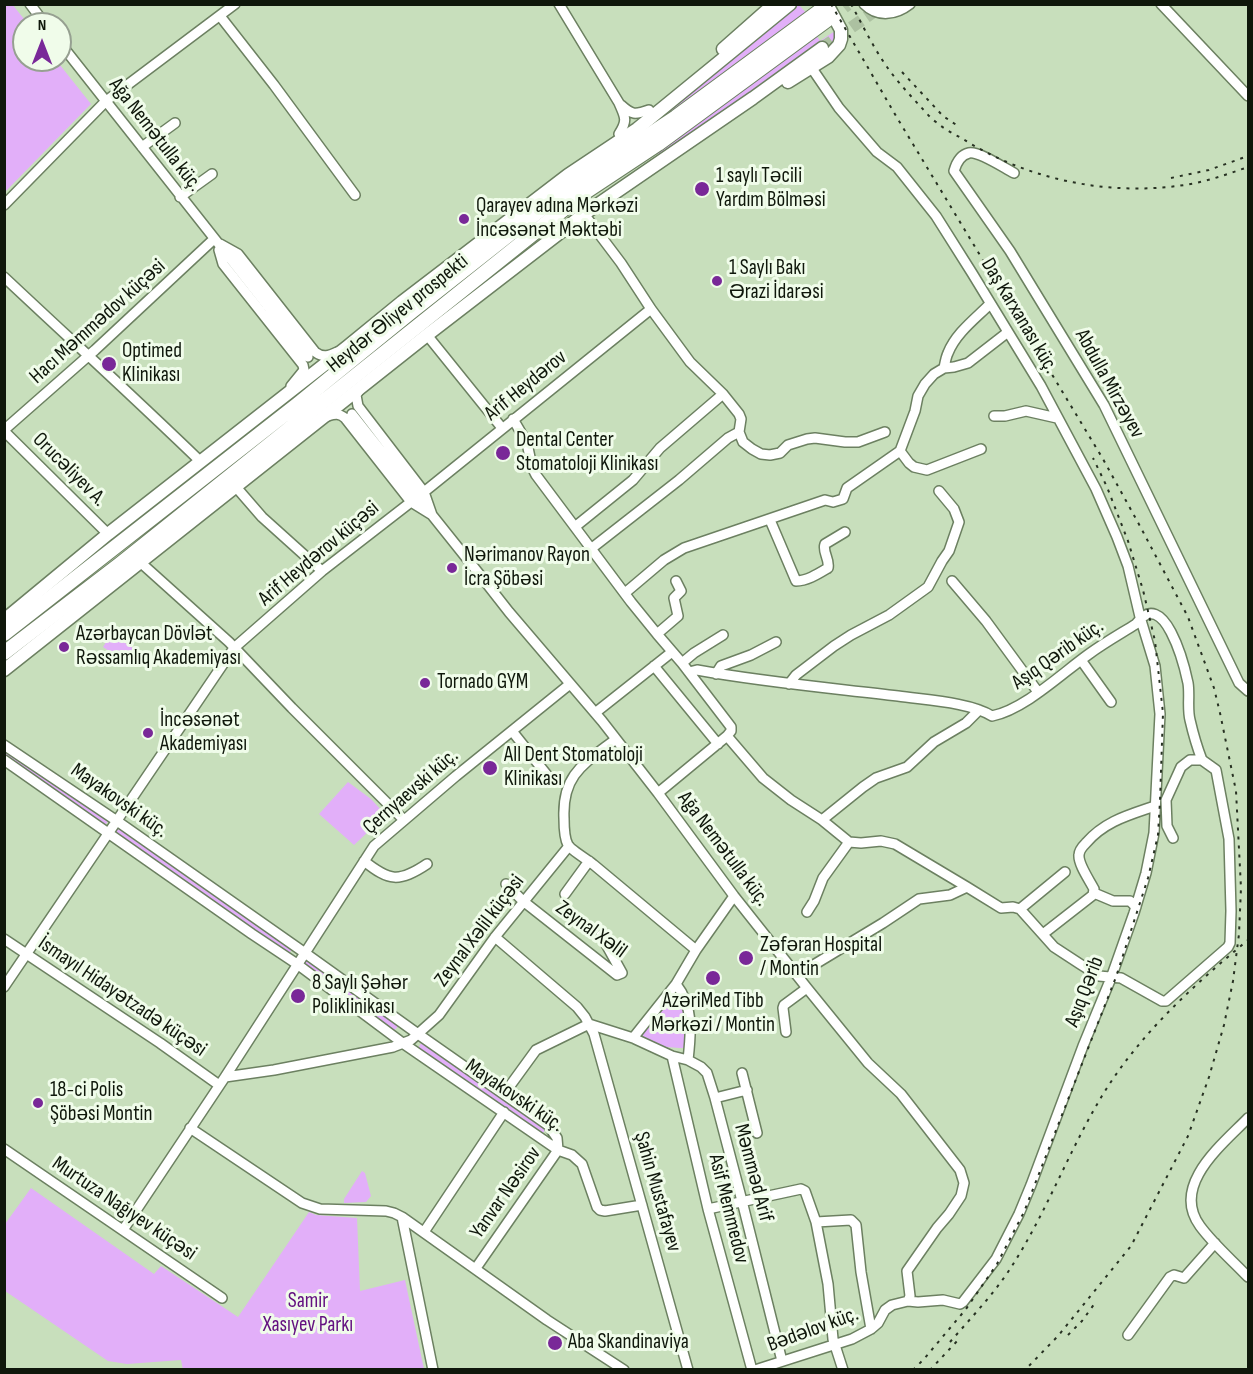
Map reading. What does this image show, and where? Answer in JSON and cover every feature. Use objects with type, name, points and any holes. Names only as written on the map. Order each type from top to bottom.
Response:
[{"type":"highway","name":"Heydər Əliyev prospekti","points":[[4,634],[298,404],[563,192],[676,117],[825,11]]},
{"type":"highway","name":"Heydər Əliyev prospekti","points":[[4,653],[584,193],[658,144],[825,11]]},
{"type":"main road","points":[[4,620],[108,534],[279,399],[568,175],[774,4]]},
{"type":"main road","points":[[568,175],[644,123],[790,4]]},
{"type":"main road","points":[[873,4],[883,8],[899,4]]},
{"type":"main road","points":[[603,201],[670,164],[768,95],[832,54],[841,39],[840,27],[825,11]]},
{"type":"main road","points":[[4,670],[427,335],[584,214],[822,48]]},
{"type":"street","points":[[4,206],[106,101],[235,4]]},
{"type":"street","points":[[559,4],[619,104],[625,117],[624,126],[619,134]]},
{"type":"street","points":[[864,4],[873,12],[884,14],[899,11],[910,4]]},
{"type":"street","points":[[1161,4],[1248,96]]},
{"type":"street","points":[[220,16],[355,195]]},
{"type":"street","name":"Ağa Nemətulla küç.","points":[[72,58],[308,357]]},
{"type":"street","name":"Daş Karxanası küç.","points":[[811,67],[839,108],[877,152],[897,167],[936,216],[1041,386],[1096,489],[1117,537],[1128,566],[1140,618]]},
{"type":"street","points":[[619,104],[630,113],[649,110]]},
{"type":"street","points":[[142,147],[175,123]]},
{"type":"street","name":"Abdulla Mirzəyev","points":[[1014,173],[978,154],[969,153],[956,163],[954,171],[1010,250],[1104,405],[1239,683],[1248,691]]},
{"type":"street","points":[[180,197],[212,174]]},
{"type":"street","points":[[584,214],[690,362],[723,394],[739,414],[741,419],[739,432],[743,442],[752,449],[761,454],[770,455],[780,453],[788,445],[807,439],[858,442],[885,432]]},
{"type":"street","points":[[218,243],[238,254],[317,354],[326,356],[347,347]]},
{"type":"street","points":[[218,243],[223,264],[304,367],[302,374],[279,399]]},
{"type":"street","name":"Hacı Məmmədov küçəsi","points":[[4,431],[218,243]]},
{"type":"street","points":[[4,277],[138,400],[201,462]]},
{"type":"street","points":[[944,368],[955,341],[990,304]]},
{"type":"street","name":"Arif Heydərov","points":[[424,492],[651,309]]},
{"type":"street","points":[[625,593],[664,560],[684,548],[825,500],[833,502],[843,500],[847,488],[900,451],[921,390],[934,374],[944,368],[968,363],[1008,332]]},
{"type":"street","points":[[427,335],[502,429]]},
{"type":"street","name":"Ağa Nemətulla küç.","points":[[361,387],[356,395],[358,406],[424,492],[432,515],[509,612],[616,739],[796,975],[868,1063],[901,1094],[960,1170],[964,1183],[961,1196],[908,1269],[910,1296],[908,1301]]},
{"type":"street","points":[[576,526],[633,480],[660,448],[723,394]]},
{"type":"street","points":[[994,416],[1032,411],[1057,418]]},
{"type":"street","points":[[323,417],[337,414],[345,418],[411,502]]},
{"type":"street","points":[[352,414],[432,515]]},
{"type":"street","points":[[513,419],[527,443],[536,475],[625,593],[730,724],[731,731],[727,736],[658,793]]},
{"type":"street","name":"Orucəliyev A.","points":[[4,431],[108,534]]},
{"type":"street","points":[[592,548],[679,480],[728,438],[739,432]]},
{"type":"street","points":[[900,451],[914,467],[927,470],[981,449]]},
{"type":"street","points":[[236,487],[262,517],[322,571]]},
{"type":"street","points":[[789,684],[796,675],[834,646],[889,615],[928,587],[949,551],[959,522],[954,509],[939,491]]},
{"type":"street","name":"Ağa Nemətulla küç.","points":[[411,502],[432,515]]},
{"type":"street","name":"Arif Heydərov küçəsi","points":[[4,987],[234,648],[322,571],[411,502]]},
{"type":"street","points":[[770,520],[796,581],[799,582],[828,568],[824,546],[845,532]]},
{"type":"street","points":[[140,562],[229,642],[404,820]]},
{"type":"street","points":[[657,634],[678,616],[674,598],[681,591],[676,580]]},
{"type":"street","points":[[952,581],[986,621],[1038,692]]},
{"type":"street","points":[[1140,618],[1149,614],[1161,617],[1171,630],[1187,681],[1190,721],[1202,760]]},
{"type":"street","name":"Aşıq Qərib küç.","points":[[979,710],[992,716],[1012,709],[1136,624],[1140,618]]},
{"type":"street","name":"Aşıq Qərib","points":[[908,1301],[943,1300],[960,1304],[996,1259],[1031,1185],[1136,907],[1154,833],[1160,714],[1155,666],[1140,618]]},
{"type":"street","points":[[682,663],[723,635]]},
{"type":"street","points":[[716,674],[722,666],[776,642]]},
{"type":"street","points":[[595,713],[672,652]]},
{"type":"street","points":[[1081,660],[1111,702]]},
{"type":"street","points":[[654,666],[718,744]]},
{"type":"street","points":[[689,672],[697,670],[789,684],[947,702],[979,710]]},
{"type":"street","name":"Çernyaevski küç.","points":[[123,1230],[374,846],[570,684]]},
{"type":"street","points":[[822,820],[876,778],[907,766],[934,742],[966,723],[979,710]]},
{"type":"street","points":[[512,731],[547,776]]},
{"type":"street","points":[[727,736],[763,778],[849,842],[881,841],[895,844],[1001,908],[1020,909],[1054,947],[1100,976],[1121,978],[1162,1001],[1166,1001],[1228,947],[1230,942],[1229,839],[1216,770],[1202,760],[1190,760],[1181,766],[1166,800],[1167,826],[1173,838]]},
{"type":"street","points":[[616,739],[577,770],[569,784],[563,812],[564,829],[569,846],[696,950]]},
{"type":"street","name":"Mayakovski küç.","points":[[4,745],[117,821],[548,1125],[557,1138],[558,1150]]},
{"type":"street","name":"Mayakovski küç.","points":[[4,760],[297,964],[404,1044],[558,1150]]},
{"type":"street","points":[[1043,934],[1093,895],[1094,889],[1080,862],[1079,854],[1092,836],[1117,820],[1155,806]]},
{"type":"street","points":[[807,912],[823,878],[849,842]]},
{"type":"street","name":"Zeynal Xəlil küçəsi","points":[[404,1044],[418,1035],[439,1015],[495,937],[569,846]]},
{"type":"street","points":[[364,861],[388,877],[406,876],[427,864]]},
{"type":"street","points":[[565,894],[589,861]]},
{"type":"street","points":[[1020,909],[1065,872]]},
{"type":"street","name":"Zeynal Xəlil","points":[[506,884],[524,902],[619,975],[622,973],[601,935]]},
{"type":"street","points":[[796,975],[919,899],[950,895],[967,887]]},
{"type":"street","points":[[1094,892],[1113,901],[1130,901],[1136,907]]},
{"type":"street","points":[[504,1094],[536,1050],[589,1024],[633,1038],[675,984],[734,896]]},
{"type":"street","name":"Şahin Mustafayev","points":[[495,937],[577,1007],[594,1034],[688,1370]]},
{"type":"street","name":"İsmayıl Hidayətzadə küçəsi","points":[[4,939],[160,1043],[222,1081]]},
{"type":"street","points":[[675,984],[687,1002],[691,1033],[688,1060]]},
{"type":"street","points":[[786,1032],[784,1005],[807,988]]},
{"type":"street","name":"Məmməd Arif","points":[[633,1038],[672,1056],[688,1060],[707,1073],[782,1361]]},
{"type":"street","points":[[222,1081],[404,1044]]},
{"type":"street","name":"Asif Memmedov","points":[[672,1056],[708,1209],[753,1370]]},
{"type":"street","points":[[742,1073],[757,1133]]},
{"type":"street","points":[[715,1098],[747,1089]]},
{"type":"street","points":[[424,1232],[504,1112]]},
{"type":"street","points":[[1248,1118],[1205,1163],[1196,1180],[1191,1200],[1194,1216],[1200,1226],[1248,1277]]},
{"type":"street","points":[[190,1128],[302,1203],[320,1209],[386,1211],[402,1217],[547,1320],[624,1370]]},
{"type":"street","name":"Murtuza Nağıyev küçəsi","points":[[4,1149],[222,1298]]},
{"type":"street","name":"Yanvar Nəsirov","points":[[476,1268],[558,1150],[572,1155],[582,1164],[600,1210],[642,1205]]},
{"type":"street","points":[[708,1209],[801,1189],[805,1191],[816,1222],[828,1284],[831,1326],[843,1370]]},
{"type":"street","points":[[402,1217],[433,1370]]},
{"type":"street","points":[[816,1222],[851,1220],[856,1225],[871,1329]]},
{"type":"street","points":[[1128,1335],[1170,1277],[1174,1275],[1184,1278],[1215,1243]]},
{"type":"street","name":"Bədəlov küç.","points":[[753,1370],[852,1339],[878,1323],[888,1307],[908,1301]]},
{"type":"green space","points":[[12,4],[18,12],[12,12],[12,72],[66,72],[91,104],[5,192],[4,5]]},
{"type":"green space","points":[[795,5],[802,5],[800,6],[807,14],[642,134],[641,132]]},
{"type":"green space","points":[[835,31],[833,43],[825,51],[820,44],[659,155],[656,152],[816,35],[820,41]]},
{"type":"green space","points":[[111,634],[136,650],[127,663],[103,647]]},
{"type":"green space","points":[[4,749],[109,819],[105,826],[5,757]]},
{"type":"green space","points":[[348,782],[371,799],[382,811],[382,819],[354,845],[319,814]]},
{"type":"green space","points":[[120,827],[292,949],[288,955],[115,833]]},
{"type":"green space","points":[[305,957],[399,1025],[394,1031],[301,963]]},
{"type":"green space","points":[[672,994],[681,995],[688,1032],[686,1048],[654,1044],[640,1032]]},
{"type":"green space","points":[[422,1042],[546,1129],[542,1134],[418,1048]]},
{"type":"green space","points":[[362,1171],[365,1173],[371,1196],[366,1202],[344,1203],[344,1199]]},
{"type":"green space","name":"Samir Xasıyev Parkı","points":[[31,1188],[154,1274],[161,1266],[238,1317],[309,1212],[316,1215],[357,1218],[360,1291],[405,1280],[424,1369],[183,1370],[181,1360],[127,1364],[108,1361],[5,1291],[5,1224]]},
{"type":"tunnel","points":[[827,20],[847,4]]},
{"type":"tunnel","points":[[822,48],[882,6]]},
{"type":"railway","points":[[831,4],[1103,459],[1188,617],[1214,688],[1236,791],[1241,888],[1239,934],[1233,981],[1224,1025],[1209,1077],[1188,1136],[1131,1246],[1058,1336],[1025,1370]]},
{"type":"railway","points":[[851,4],[889,70],[932,119],[989,154],[1017,166],[1075,183],[1136,188],[1196,183],[1248,167]]},
{"type":"railway","points":[[902,72],[943,116],[958,126]]},
{"type":"railway","points":[[1171,178],[1209,170],[1248,156]]},
{"type":"railway","points":[[913,1370],[966,1309],[997,1264],[1024,1212],[1116,977],[1148,878],[1158,835],[1163,713],[1155,641],[1128,541],[1093,458]]},
{"type":"railway","points":[[950,1342],[995,1290],[1022,1250],[1092,1113],[1120,1069],[1170,1010],[1248,940]]},
{"type":"railway","points":[[1068,1335],[1095,1303]]},
{"type":"railway","points":[[930,1370],[959,1339]]},
{"type":"place","name":"1 saylı Təcili Yardım Bölməsi","points":[[702,189]]},
{"type":"place","name":"Qarayev adına Mərkəzi İncəsənət Məktəbi","points":[[464,219]]},
{"type":"place","name":"1 Saylı Bakı Ərazi İdarəsi","points":[[717,281]]},
{"type":"place","name":"Optimed Klinikası","points":[[109,364]]},
{"type":"place","name":"Dental Center Stomatoloji Klinikası","points":[[503,453]]},
{"type":"place","name":"Nərimanov Rayon İcra Şöbəsi","points":[[452,568]]},
{"type":"place","name":"Azərbaycan Dövlət Rəssamlıq Akademiyası","points":[[64,647]]},
{"type":"place","name":"Tornado GYM","points":[[425,683]]},
{"type":"place","name":"İncəsənət Akademiyası","points":[[148,733]]},
{"type":"place","name":"All Dent Stomatoloji Klinikası","points":[[490,768]]},
{"type":"place","name":"Zəfəran Hospital / Montin","points":[[746,958]]},
{"type":"place","name":"AzəriMed Tibb Mərkəzi / Montin","points":[[713,978]]},
{"type":"place","name":"8 Saylı Şəhər Poliklinikası","points":[[298,996]]},
{"type":"place","name":"18-ci Polis Şöbəsi Montin","points":[[38,1103]]},
{"type":"place","name":"Aba Skandinaviya","points":[[555,1343]]}]
